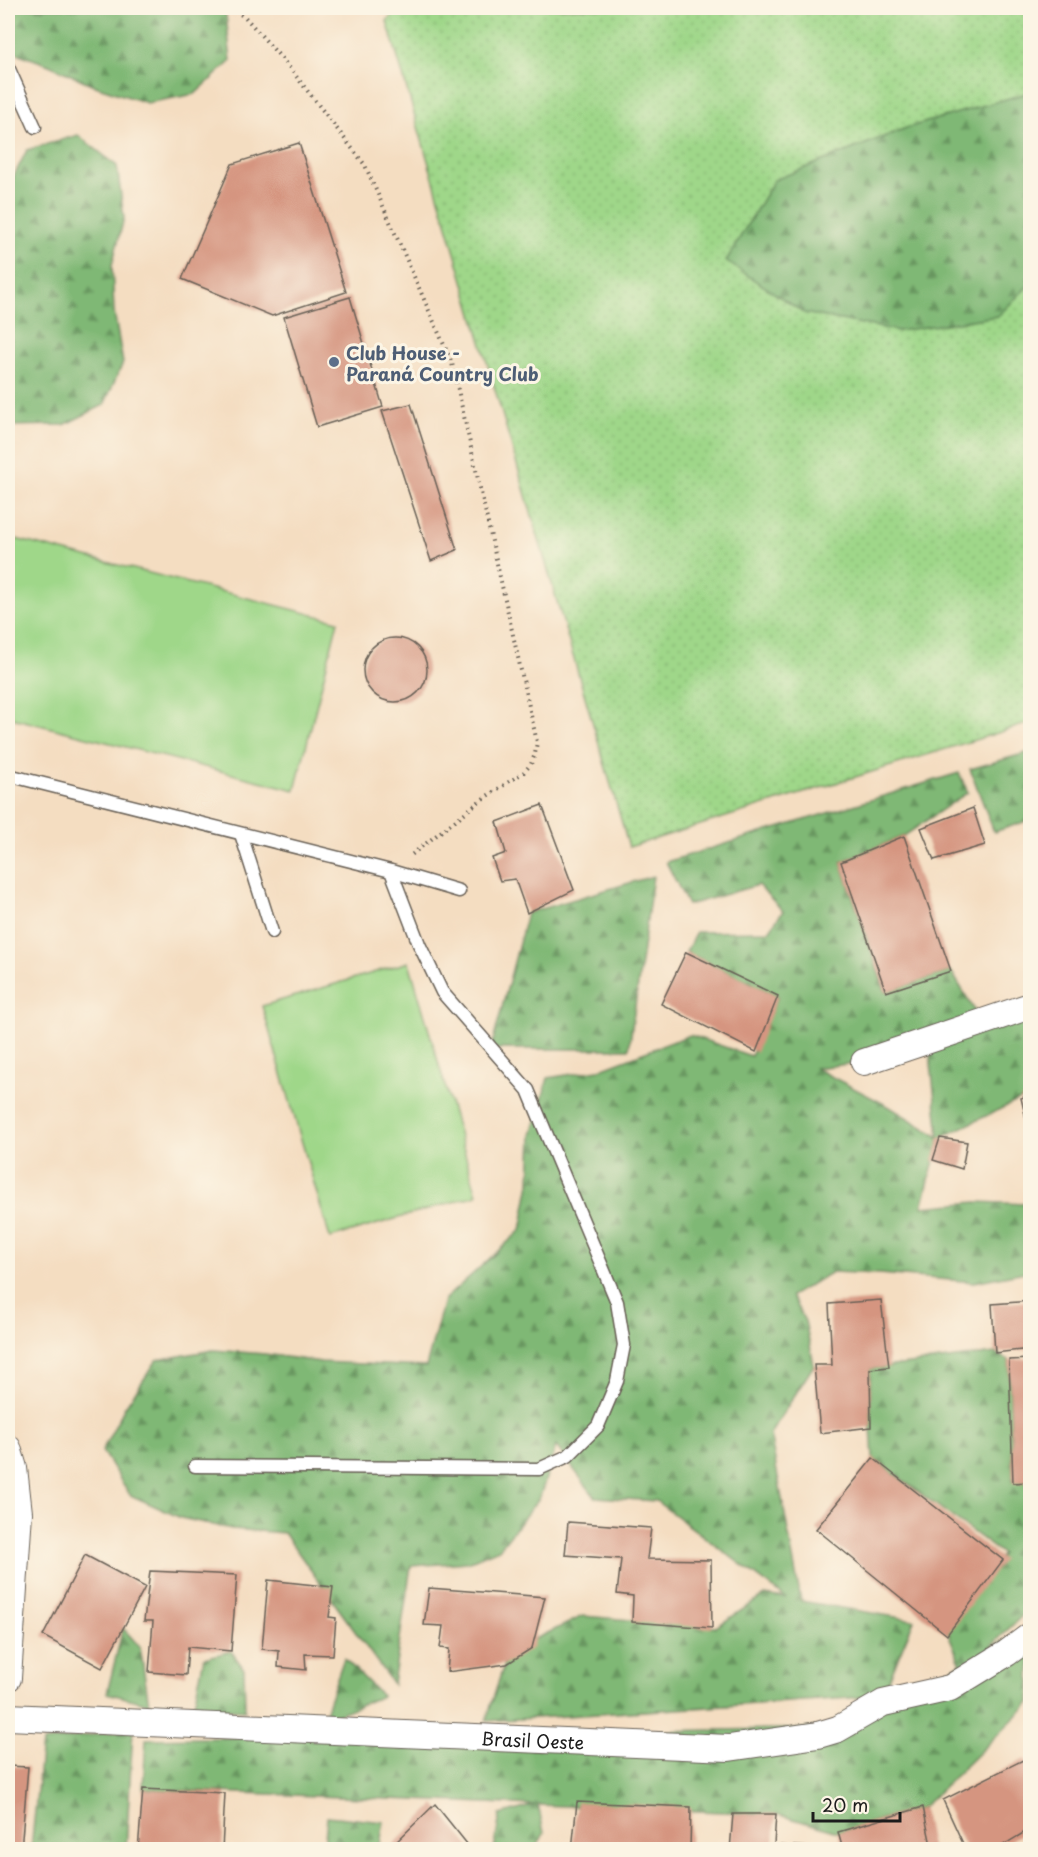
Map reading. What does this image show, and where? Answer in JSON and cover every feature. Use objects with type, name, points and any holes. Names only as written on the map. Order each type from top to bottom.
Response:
[{"type":"street","points":[[864,1062],[1030,1006]]},
{"type":"street","points":[[8,1448],[14,1468],[19,1513],[8,1677]]},
{"type":"street","name":"Brasil Oeste","points":[[8,1717],[729,1748],[818,1735],[838,1729],[883,1702],[950,1688],[1030,1636]]},
{"type":"lane","points":[[8,67],[34,127]]},
{"type":"lane","points":[[8,775],[391,871],[459,891]]},
{"type":"lane","points":[[241,834],[272,932]]},
{"type":"lane","points":[[195,1466],[539,1469],[568,1456],[598,1426],[617,1381],[624,1346],[617,1302],[528,1090],[442,992],[419,944],[391,871]]},
{"type":"path","points":[[8,11],[13,8]]},
{"type":"path","points":[[230,8],[245,17],[288,67],[365,165],[452,363],[537,742],[531,764],[524,772],[481,800],[391,871]]},
{"type":"green space","points":[[8,8],[221,8],[226,15],[231,61],[195,94],[147,103],[98,87],[8,50]]},
{"type":"green space","points":[[400,8],[1030,8],[1030,723],[629,847],[387,21]]},
{"type":"green space","points":[[1030,92],[1030,284],[998,316],[899,331],[804,313],[726,261],[774,180],[906,128]]},
{"type":"green space","points":[[78,135],[117,166],[124,218],[112,265],[114,312],[123,363],[104,405],[64,425],[8,426],[8,188],[27,150]]},
{"type":"green space","points":[[8,537],[338,621],[295,790],[8,717]]},
{"type":"green space","points":[[1030,752],[1030,820],[994,832],[970,769]]},
{"type":"green space","points":[[959,773],[968,792],[904,836],[841,862],[885,992],[951,971],[983,1024],[864,1062],[815,1068],[888,1106],[939,1137],[929,1045],[1030,1012],[1030,1095],[940,1138],[922,1207],[976,1202],[1028,1204],[1030,1179],[1030,1271],[974,1282],[832,1272],[791,1296],[805,1321],[814,1365],[770,1434],[801,1601],[914,1620],[882,1696],[486,1721],[506,1658],[531,1641],[583,1616],[716,1627],[765,1595],[786,1598],[656,1501],[595,1497],[556,1446],[540,1497],[499,1549],[468,1562],[411,1566],[393,1684],[284,1533],[232,1529],[181,1518],[130,1495],[102,1451],[125,1407],[157,1360],[213,1350],[321,1362],[426,1367],[444,1300],[521,1230],[530,1183],[532,1135],[548,1078],[598,1070],[690,1035],[751,1056],[778,996],[686,952],[696,932],[769,931],[783,911],[758,885],[688,905],[666,862]]},
{"type":"green space","points":[[653,876],[629,1049],[491,1049],[527,913]]},
{"type":"green space","points":[[409,962],[477,1195],[330,1238],[262,1006]]},
{"type":"green space","points":[[995,1353],[1009,1360],[1013,1482],[1030,1482],[1030,1608],[988,1649],[1030,1628],[1030,1703],[923,1807],[838,1832],[776,1814],[538,1805],[544,1833],[536,1849],[494,1850],[500,1815],[535,1805],[143,1789],[146,1739],[838,1728],[961,1664],[946,1628],[1002,1554],[873,1458],[870,1369]]},
{"type":"green space","points":[[123,1628],[140,1647],[149,1704],[107,1693]]},
{"type":"green space","points":[[231,1651],[244,1669],[245,1710],[193,1708],[204,1658]]},
{"type":"green space","points":[[344,1658],[382,1696],[322,1721]]},
{"type":"green space","points":[[133,1729],[126,1849],[31,1850],[42,1742]]},
{"type":"green space","points":[[327,1816],[384,1822],[379,1849],[324,1849]]},
{"type":"building","points":[[299,143],[346,292],[272,316],[182,279],[232,164]]},
{"type":"building","name":"Club House - Paraná Country Club","points":[[350,297],[383,407],[317,427],[284,317]]},
{"type":"building","points":[[411,404],[457,550],[431,561],[382,411]]},
{"type":"building","points":[[389,638],[401,638],[418,647],[425,658],[427,670],[425,682],[418,693],[401,702],[389,702],[377,697],[368,688],[363,676],[363,664],[368,652],[377,643]]},
{"type":"building","points":[[542,805],[574,890],[527,913],[515,879],[500,881],[492,858],[506,853],[497,822]]},
{"type":"building","points":[[973,808],[985,845],[934,860],[921,828]]},
{"type":"building","points":[[904,836],[951,971],[886,992],[841,862]]},
{"type":"building","points":[[686,952],[778,996],[756,1052],[661,1004]]},
{"type":"building","points":[[1030,1095],[1030,1135],[1021,1098]]},
{"type":"building","points":[[940,1138],[967,1142],[962,1169],[933,1160]]},
{"type":"building","points":[[881,1300],[889,1367],[870,1369],[871,1427],[820,1433],[814,1365],[832,1365],[829,1304]]},
{"type":"building","points":[[1030,1301],[1030,1349],[995,1353],[992,1304]]},
{"type":"building","points":[[1030,1359],[1030,1482],[1013,1483],[1009,1360]]},
{"type":"building","points":[[873,1458],[1003,1560],[947,1635],[816,1529]]},
{"type":"building","points":[[568,1522],[651,1528],[647,1559],[711,1560],[712,1628],[632,1622],[633,1596],[617,1594],[621,1559],[565,1555]]},
{"type":"building","points":[[85,1555],[145,1587],[102,1668],[43,1636]]},
{"type":"building","points":[[150,1571],[237,1575],[231,1651],[188,1647],[186,1675],[149,1672],[153,1621],[144,1621]]},
{"type":"building","points":[[268,1580],[333,1587],[329,1617],[336,1618],[333,1655],[305,1654],[306,1670],[278,1667],[279,1651],[262,1649]]},
{"type":"building","points":[[429,1588],[545,1597],[532,1648],[507,1664],[447,1672],[449,1649],[440,1648],[443,1626],[424,1625]]},
{"type":"building","points":[[1025,1759],[1030,1770],[1030,1829],[995,1850],[966,1850],[943,1800]]},
{"type":"building","points":[[8,1766],[28,1767],[21,1850],[8,1850]]},
{"type":"building","points":[[143,1789],[225,1793],[222,1850],[138,1850]]},
{"type":"building","points":[[577,1802],[691,1807],[690,1850],[572,1850]]},
{"type":"building","points":[[435,1804],[472,1850],[388,1850]]},
{"type":"building","points":[[923,1807],[932,1850],[843,1850],[838,1832]]},
{"type":"building","points":[[733,1814],[776,1814],[774,1845],[810,1847],[810,1850],[730,1850]]},
{"type":"place","name":"Club House - Paraná Country Club","points":[[334,362]]}]
